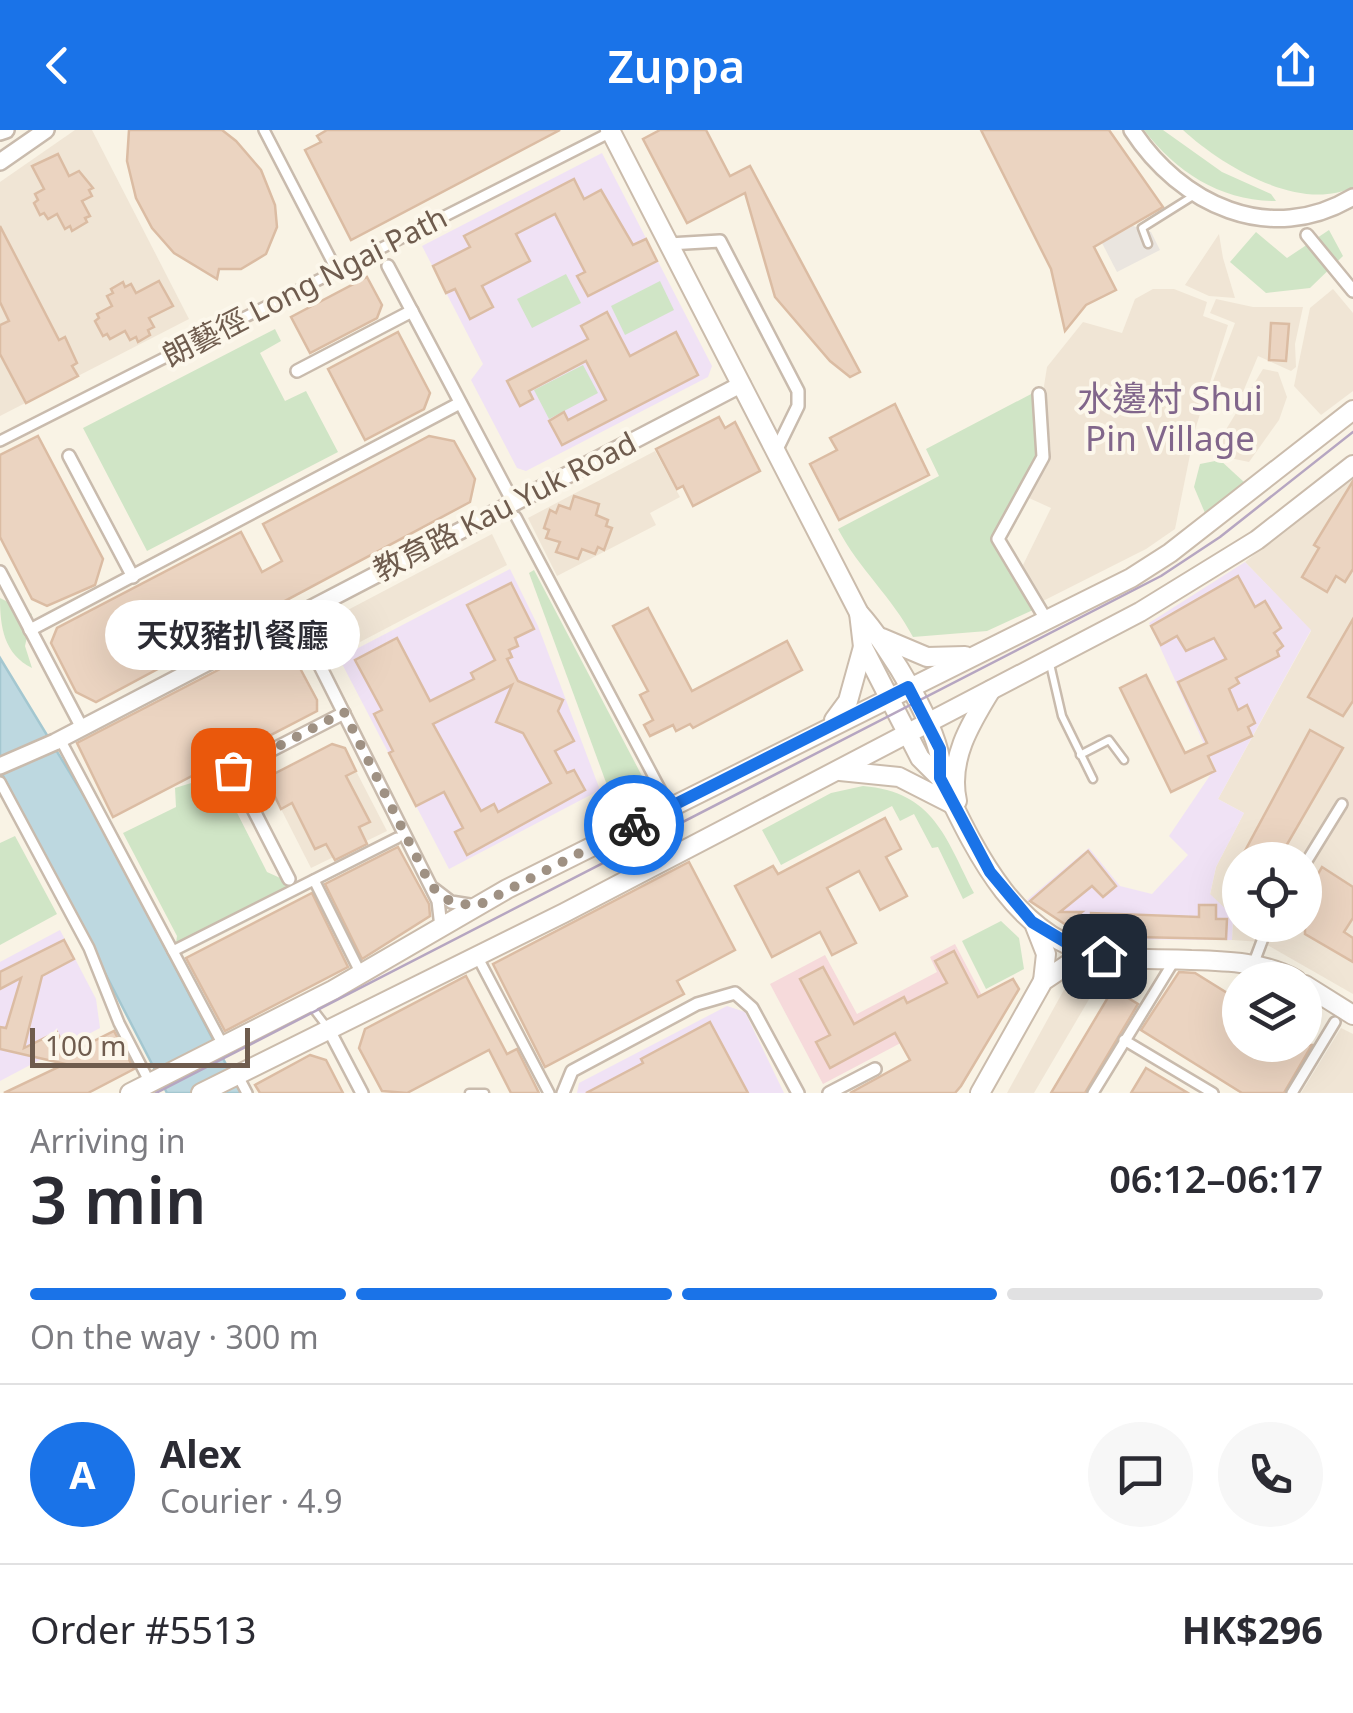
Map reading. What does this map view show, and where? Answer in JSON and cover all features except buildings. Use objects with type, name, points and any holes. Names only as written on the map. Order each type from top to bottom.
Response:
[{"type":"main road","points":[[612,131],[859,613],[882,638],[927,724],[944,762],[940,778]]},
{"type":"main road","points":[[130,1093],[300,1006],[619,825],[985,652],[1170,553],[1353,410]]},
{"type":"main road","points":[[200,1093],[839,770],[1048,659],[1238,554],[1353,466]]},
{"type":"main road","points":[[859,613],[863,647],[927,769],[940,778],[990,872],[1032,922],[1046,954],[1043,981],[978,1091]]},
{"type":"main road","points":[[882,638],[928,656],[952,658],[985,652]]},
{"type":"main road","points":[[822,731],[848,701],[863,647]]},
{"type":"main road","points":[[958,812],[954,774],[964,737],[992,689]]},
{"type":"main road","points":[[839,770],[899,777],[958,812]]},
{"type":"main road","points":[[1032,922],[1074,947],[1104,956]]},
{"type":"main road","points":[[1043,981],[1073,961],[1104,956],[1222,963]]},
{"type":"main road","points":[[1322,996],[1353,1015]]},
{"type":"street","points":[[0,162],[46,130]]},
{"type":"street","points":[[264,130],[336,271]]},
{"type":"street","points":[[1132,130],[1164,171],[1193,196],[1252,216],[1296,216],[1353,196]]},
{"type":"street","name":"朗藝徑 Long Ngai Path","points":[[0,441],[612,131]]},
{"type":"street","points":[[1296,216],[1353,291]]},
{"type":"street","points":[[669,244],[720,241],[798,391],[798,406],[777,448]]},
{"type":"street","points":[[380,249],[665,798],[619,825]]},
{"type":"street","points":[[297,371],[412,312]]},
{"type":"street","name":"教育路 Kau Yuk Road","points":[[0,766],[515,509],[742,384]]},
{"type":"street","points":[[1039,394],[1043,457],[998,539],[1047,621]]},
{"type":"street","points":[[30,630],[460,403]]},
{"type":"street","points":[[69,456],[133,577]]},
{"type":"street","points":[[0,572],[82,728]]},
{"type":"street","points":[[295,616],[431,886],[441,910],[440,928]]},
{"type":"street","points":[[288,880],[233,770],[344,712]]},
{"type":"street","points":[[57,740],[222,1046]]},
{"type":"street","points":[[0,782],[76,922],[153,1082]]},
{"type":"street","points":[[1319,842],[1342,804]]},
{"type":"street","points":[[173,951],[398,838]]},
{"type":"street","points":[[314,880],[358,966]]},
{"type":"street","points":[[431,886],[451,902],[477,906]]},
{"type":"street","points":[[475,954],[550,1093]]},
{"type":"street","points":[[1093,1093],[1176,959]]},
{"type":"street","points":[[563,1093],[572,1070],[697,1004],[735,994],[752,1008],[798,1093]]},
{"type":"street","points":[[1292,1093],[1335,1022]]},
{"type":"street","points":[[329,1030],[362,1093]]},
{"type":"street","points":[[1124,1040],[1213,1093]]},
{"type":"street","points":[[829,1093],[875,1069]]},
{"type":"street","points":[[235,1075],[247,1093]]},
{"type":"lane","points":[[1148,244],[1142,228],[1193,196]]},
{"type":"lane","points":[[1048,659],[1062,716],[1093,779]]},
{"type":"lane","points":[[1080,755],[1109,740],[1124,760]]},
{"type":"lane","points":[[300,1006],[315,1008],[329,1030]]},
{"type":"lane","points":[[473,1092],[486,1093]]},
{"type":"shaded area","points":[[75,130],[92,130],[189,319],[0,416],[0,182]]},
{"type":"shaded area","points":[[602,153],[712,366],[708,377],[526,471],[517,468],[471,380],[483,364],[422,246]]},
{"type":"shaded area","points":[[1133,226],[1151,232],[1160,250],[1117,272],[1102,243]]},
{"type":"shaded area","points":[[1219,234],[1235,298],[1209,296],[1185,285]]},
{"type":"shaded area","points":[[1153,289],[1174,289],[1207,302],[1203,316],[1228,325],[1195,430],[1175,529],[1146,549],[1041,602],[1023,565],[1051,508],[1029,498],[1051,451],[1044,386],[1047,367],[1083,322],[1122,333],[1135,299]]},
{"type":"shaded area","points":[[1333,289],[1353,313],[1353,391],[1321,415],[1294,386],[1310,308]]},
{"type":"shaded area","points":[[1216,299],[1253,307],[1303,307],[1295,344],[1296,367],[1291,371],[1258,356],[1243,392],[1212,384],[1235,323],[1210,313]]},
{"type":"shaded area","points":[[1263,369],[1278,372],[1287,397],[1279,420],[1249,462],[1211,454]]},
{"type":"shaded area","points":[[655,451],[680,497],[650,513],[656,525],[557,576],[528,518]]},
{"type":"shaded area","points":[[1353,475],[1353,994],[1322,976],[1322,962],[1297,962],[1262,942],[1322,942],[1322,842],[1229,842],[1244,813],[1218,799],[1311,631],[1245,562]]},
{"type":"shaded area","points":[[492,534],[507,565],[341,652],[325,622]]},
{"type":"shaded area","points":[[1245,562],[1311,630],[1218,799],[1244,813],[1229,842],[1222,842],[1222,855],[1210,894],[1222,905],[1222,940],[1089,939],[1027,900],[1089,848],[1120,886],[1152,894],[1188,855],[1169,836],[1215,768],[1149,623]]},
{"type":"shaded area","points":[[510,569],[538,626],[600,790],[449,869],[339,658]]},
{"type":"shaded area","points":[[356,771],[387,831],[311,868],[281,809]]},
{"type":"shaded area","points":[[1222,855],[1222,906],[1210,895]]},
{"type":"shaded area","points":[[60,930],[96,999],[100,1028],[0,1081],[0,962]]},
{"type":"shaded area","points":[[955,944],[984,999],[823,1084],[770,984],[825,955],[857,1014],[937,972],[930,957]]},
{"type":"shaded area","points":[[1091,978],[1098,984],[1034,1093],[1007,1093],[1066,986]]},
{"type":"shaded area","points":[[727,1006],[745,1012],[784,1093],[577,1093],[579,1083]]},
{"type":"shaded area","points":[[1341,1028],[1353,1034],[1353,1093],[1301,1093]]},
{"type":"green space","points":[[1144,130],[1163,130],[1222,172],[1271,194],[1276,201],[1237,196],[1202,182],[1171,159]]},
{"type":"green space","points":[[1183,130],[1353,130],[1353,187],[1310,194],[1286,190],[1240,171]]},
{"type":"green space","points":[[1329,230],[1343,256],[1310,288],[1266,293],[1230,262],[1256,232],[1287,258]]},
{"type":"green space","points":[[566,274],[581,303],[532,328],[517,299]]},
{"type":"green space","points":[[660,281],[674,310],[625,335],[611,306]]},
{"type":"green space","points":[[275,329],[281,341],[260,353],[285,401],[306,391],[338,452],[147,551],[83,428]]},
{"type":"green space","points":[[583,365],[598,393],[549,419],[534,390]]},
{"type":"green space","points":[[1033,393],[1040,455],[997,545],[1033,610],[987,631],[913,637],[838,529],[939,476],[926,449]]},
{"type":"green space","points":[[1220,460],[1245,483],[1205,513],[1194,487],[1200,464]]},
{"type":"green space","points":[[534,570],[653,797],[618,815],[529,573]]},
{"type":"green space","points":[[0,598],[32,614],[25,646],[32,668],[15,655],[6,639]]},
{"type":"green space","points":[[201,780],[207,790],[222,783],[267,872],[289,882],[292,897],[231,927],[176,943],[177,936],[123,833],[176,807],[175,788]]},
{"type":"green space","points":[[863,786],[906,797],[922,808],[945,836],[974,893],[963,899],[938,847],[932,848],[914,814],[900,821],[892,806],[781,865],[762,830],[831,793]]},
{"type":"green space","points":[[15,836],[57,914],[0,945],[0,843]]},
{"type":"green space","points":[[1001,921],[1019,938],[1024,969],[986,989],[962,941]]},
{"type":"water","points":[[0,658],[95,814],[241,1093],[167,1093],[0,770]]},
{"type":"tram line","points":[[156,1093],[1161,576],[1220,537],[1353,432]]},
{"type":"way so far","points":[[233,770],[344,712],[431,886],[462,906],[477,906],[634,825]]},
{"type":"place","name":"天奴豬扒餐廳","points":[[233,770]]},
{"type":"district","name":"水邊村 Shui Pin Village","points":[[1170,419]]},
{"type":"route","points":[[634,825],[908,687],[940,749],[944,762],[940,778],[990,872],[1032,922],[1074,947],[1104,956]]}]
